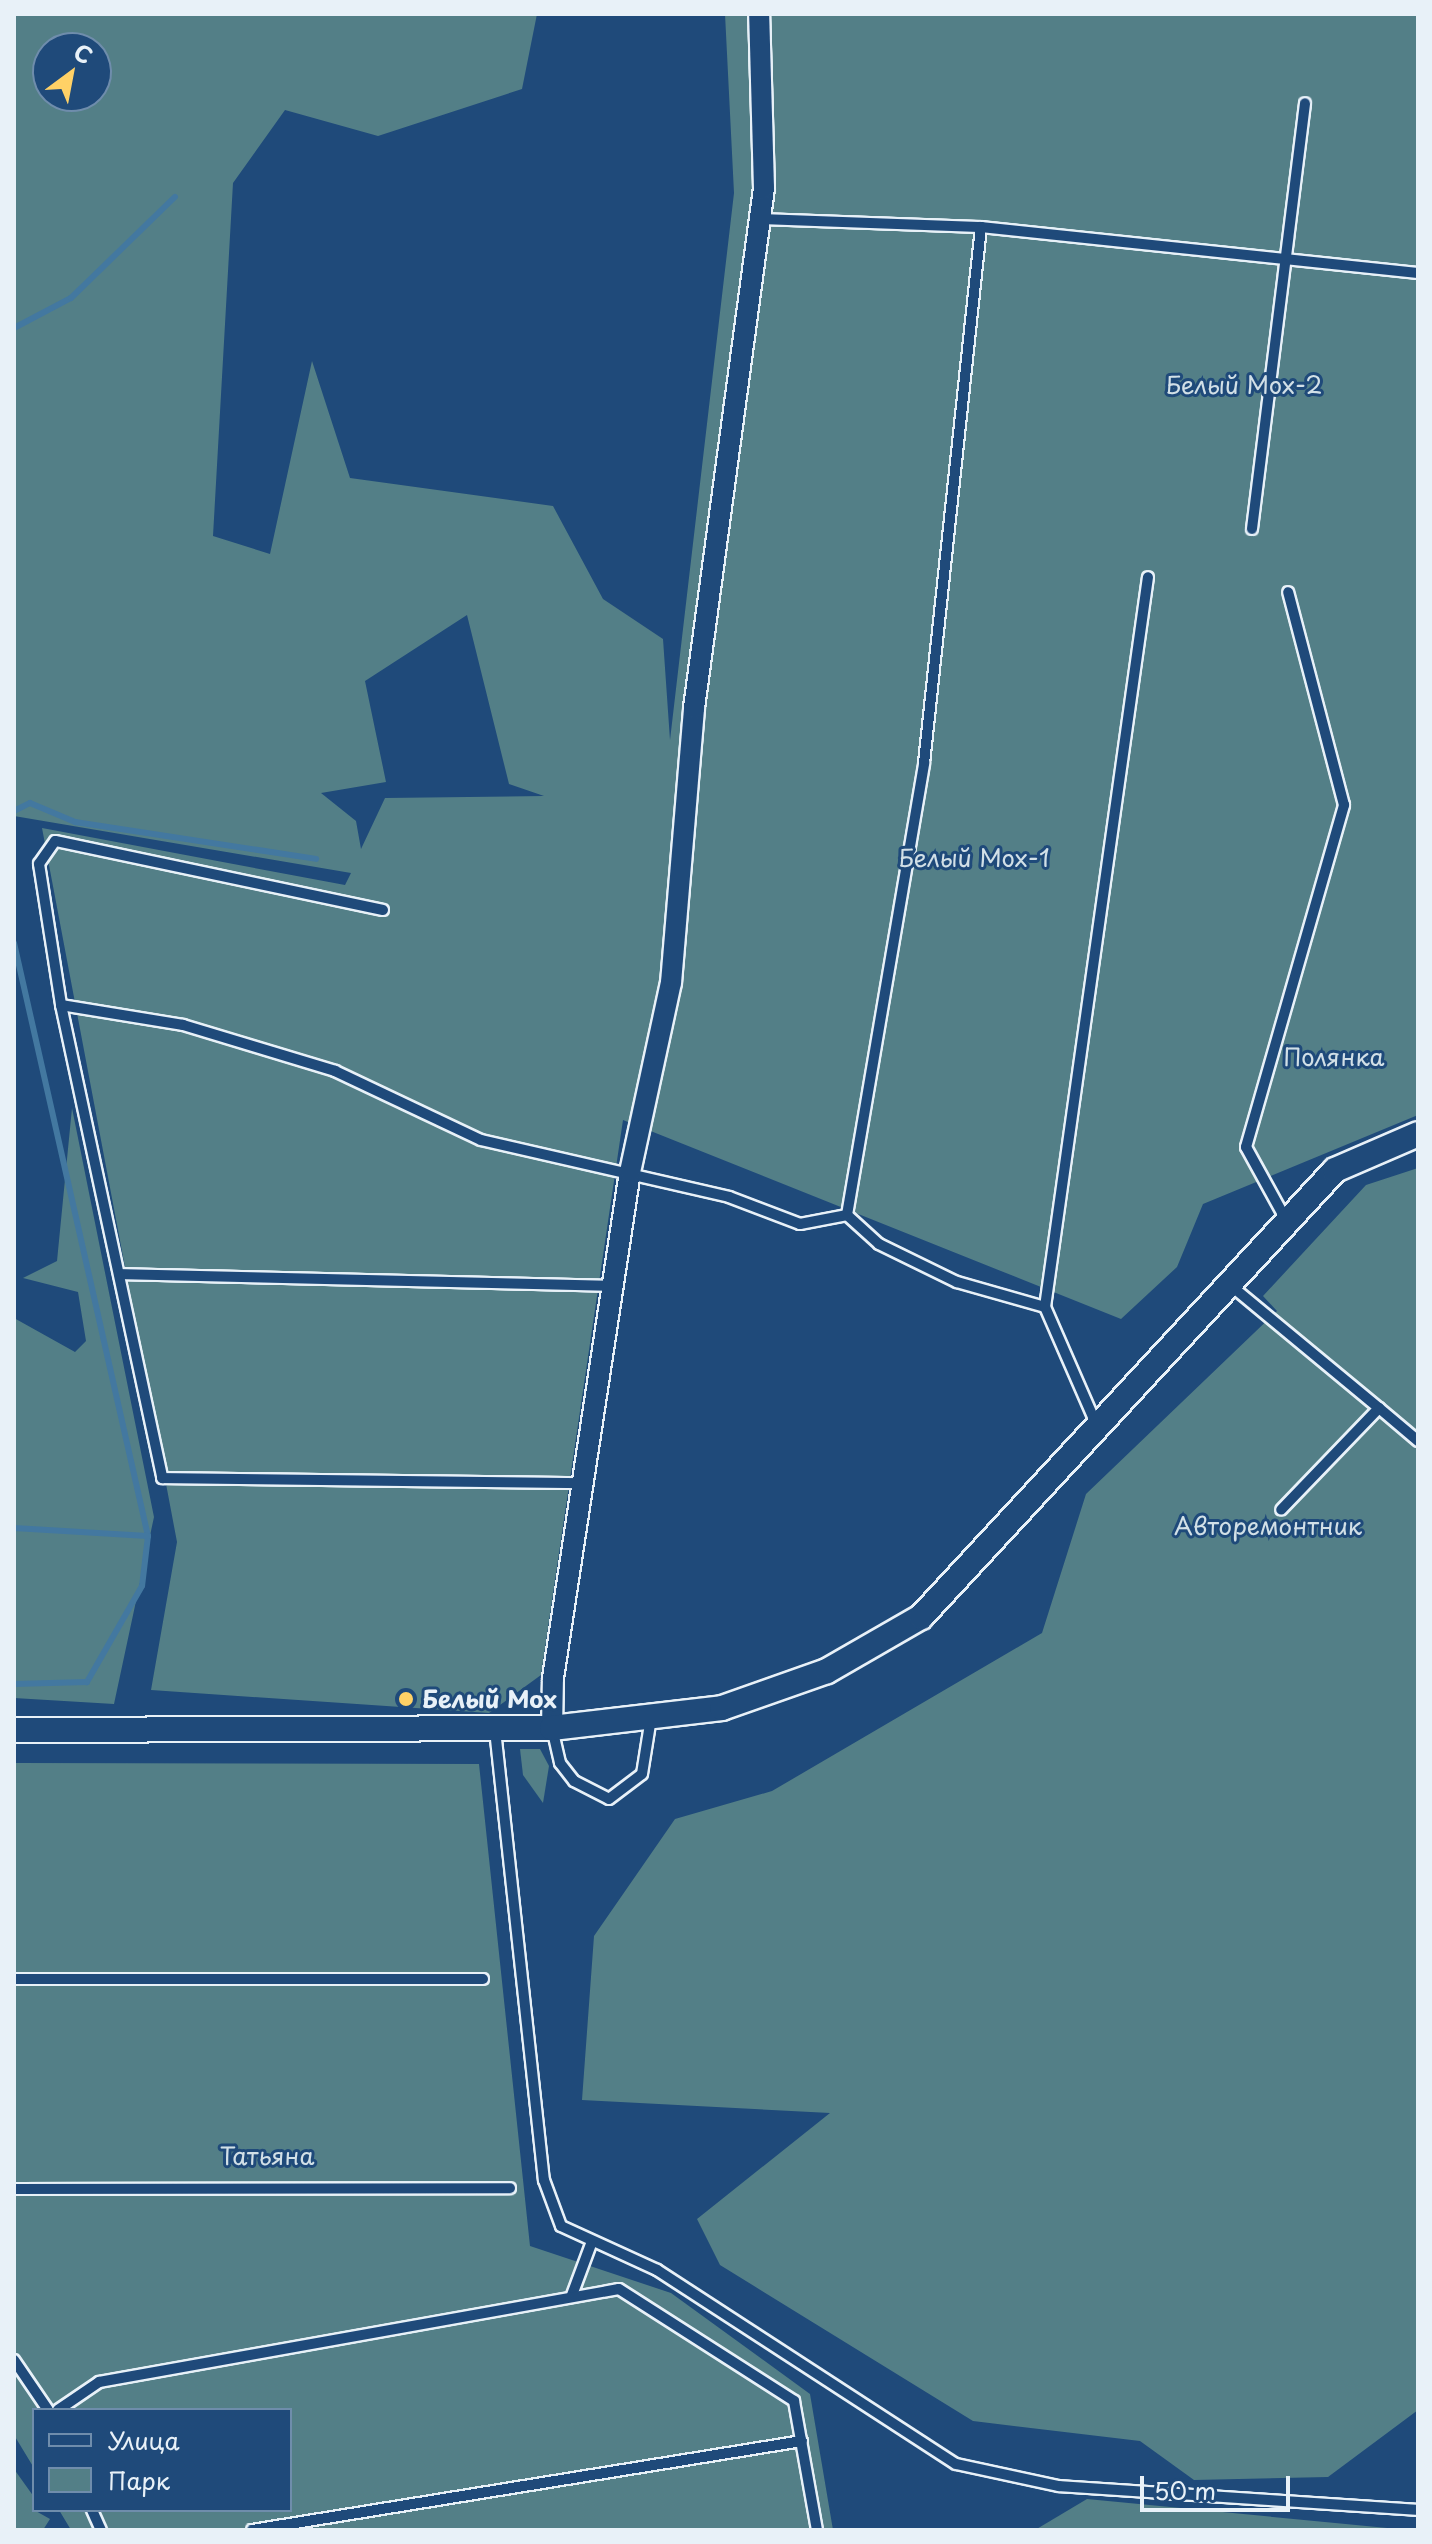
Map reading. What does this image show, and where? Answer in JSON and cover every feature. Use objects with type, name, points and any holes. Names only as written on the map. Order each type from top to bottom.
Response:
[{"type":"street","points":[[552,1728],[582,1483],[630,1172],[671,983],[694,708],[759,219],[759,14]]},
{"type":"street","points":[[14,1730],[552,1728],[722,1708],[827,1671],[921,1617],[1097,1428],[1285,1218],[1335,1170],[1415,1142]]},
{"type":"lane","points":[[1252,529],[1305,103]]},
{"type":"lane","points":[[759,219],[981,227],[1418,273]]},
{"type":"lane","points":[[847,1215],[924,763],[981,227]]},
{"type":"lane","points":[[1097,1428],[1045,1307],[1148,577]]},
{"type":"lane","points":[[1285,1218],[1246,1147],[1344,805],[1288,592]]},
{"type":"lane","points":[[383,910],[55,841],[39,864],[61,1005],[121,1274],[162,1478],[582,1483]]},
{"type":"lane","points":[[61,1005],[183,1025],[335,1071],[481,1140],[630,1172],[800,1224],[847,1215]]},
{"type":"lane","points":[[847,1215],[879,1244],[957,1282],[1045,1307]]},
{"type":"lane","points":[[121,1274],[612,1286]]},
{"type":"lane","points":[[1227,1283],[1418,1441]]},
{"type":"lane","points":[[1281,1510],[1379,1408]]},
{"type":"lane","points":[[552,1728],[560,1763],[574,1781],[609,1799],[642,1774],[651,1718]]},
{"type":"lane","points":[[495,1728],[544,2180],[561,2226],[591,2244],[657,2270],[956,2464],[1059,2486],[1418,2510]]},
{"type":"lane","points":[[14,1979],[483,1979]]},
{"type":"lane","points":[[14,2189],[510,2188]]},
{"type":"lane","points":[[572,2295],[591,2244]]},
{"type":"lane","points":[[61,2408],[99,2382],[619,2289],[665,2314],[794,2401],[817,2530]]},
{"type":"lane","points":[[14,2360],[47,2408]]},
{"type":"lane","points":[[252,2530],[802,2441]]},
{"type":"green space","name":"Белый Мох-1","points":[[14,14],[537,14],[522,89],[378,136],[285,110],[233,183],[213,536],[270,554],[312,361],[350,478],[553,506],[603,599],[663,639],[670,740],[734,193],[725,14],[1418,14],[1418,1115],[1203,1204],[1177,1267],[1121,1319],[623,1120],[541,1675],[489,1713],[151,1690],[177,1542],[42,828],[345,885],[351,873],[14,816]],"holes":[[[467,615],[509,784],[544,796],[385,798],[361,849],[356,821],[321,793],[386,782],[365,681]]]},
{"type":"green space","points":[[72,1108],[154,1517],[114,1704],[14,1698],[14,1318],[75,1352],[86,1341],[78,1292],[23,1278],[57,1261]]},
{"type":"green space","name":"Авторемонтник","points":[[1418,1168],[1418,2410],[1328,2477],[1194,2480],[1140,2441],[973,2421],[720,2265],[697,2219],[830,2113],[582,2100],[594,1936],[675,1819],[772,1791],[1042,1633],[1086,1494],[1277,1311],[1263,1296],[1366,1185]]},
{"type":"green space","points":[[520,1749],[540,1749],[549,1766],[543,1803],[523,1775]]},
{"type":"green space","name":"Татьяна","points":[[14,1763],[479,1764],[530,2246],[671,2293],[810,2394],[833,2530],[71,2530],[60,2512],[292,2512],[292,2408],[32,2408],[32,2465],[14,2435]]},
{"type":"green space","points":[[14,2469],[32,2494],[32,2512],[50,2519],[43,2530],[14,2530]]},
{"type":"green space","points":[[1087,2499],[1408,2530],[1035,2530]]},
{"type":"waterway","points":[[14,328],[71,298],[175,197]]},
{"type":"waterway","points":[[14,811],[30,803],[75,822],[316,859]]},
{"type":"waterway","points":[[14,943],[148,1536],[142,1586],[87,1682],[14,1684]]},
{"type":"waterway","points":[[14,1528],[148,1536]]},
{"type":"place","name":"Белый Мох","points":[[406,1699]]},
{"type":"park label","name":"Белый Мох-2","points":[[1244,385]]},
{"type":"park label","name":"Полянка","points":[[1334,1057]]}]
